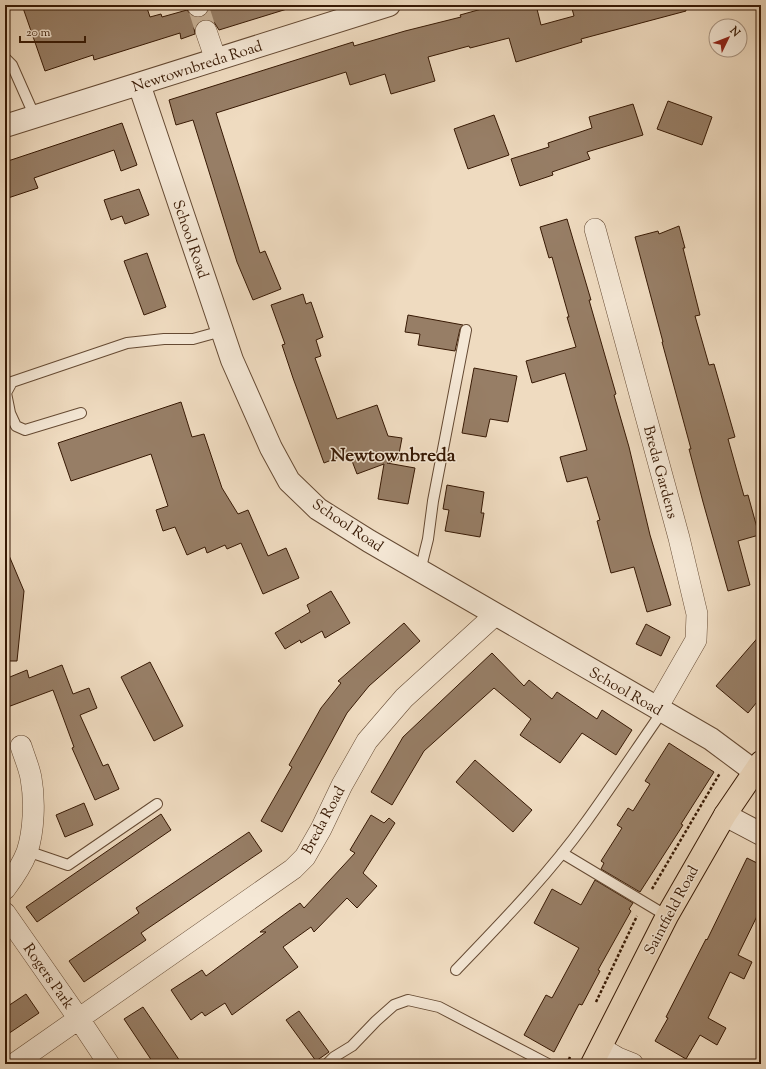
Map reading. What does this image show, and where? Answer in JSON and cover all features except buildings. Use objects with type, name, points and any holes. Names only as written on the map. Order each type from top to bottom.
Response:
[{"type":"highway","name":"Saintfield Road","points":[[597,1056],[666,916],[725,815],[758,766]]},
{"type":"street","name":"Newtownbreda Road","points":[[5,126],[389,5]]},
{"type":"street","points":[[206,31],[216,60]]},
{"type":"street","name":"School Road","points":[[139,84],[232,360],[271,448],[289,481],[318,509],[420,571],[758,766]]},
{"type":"street","name":"Breda Gardens","points":[[595,229],[679,538],[697,614],[696,640],[659,710]]},
{"type":"street","name":"Breda Road","points":[[14,1064],[293,869],[305,857],[321,829],[342,785],[367,741],[404,698],[496,615]]},
{"type":"street","points":[[5,889],[15,875],[27,851],[32,827],[33,805],[31,778],[21,746]]},
{"type":"street","points":[[725,815],[761,834]]},
{"type":"street","name":"Rogers Park","points":[[5,913],[79,1019]]},
{"type":"street","points":[[79,1019],[108,1064]]},
{"type":"street","points":[[597,1056],[618,1058],[633,1064]]},
{"type":"lane","points":[[5,58],[12,65],[34,117]]},
{"type":"lane","points":[[81,413],[25,430],[16,426],[10,412],[6,393],[12,382],[127,343],[164,339],[193,339],[222,330]]},
{"type":"lane","points":[[420,571],[428,539],[433,501],[466,330]]},
{"type":"lane","points":[[456,970],[534,887],[562,853],[586,822],[659,710]]},
{"type":"lane","points":[[27,851],[68,865],[157,804]]},
{"type":"lane","points":[[562,853],[666,916]]},
{"type":"lane","points":[[327,1064],[334,1057],[352,1046],[376,1020],[394,1005],[408,1000],[439,1007],[548,1064]]},
{"type":"tunnel","points":[[198,6],[206,31]]},
{"type":"district","name":"Newtownbreda","points":[[393,454]]}]
